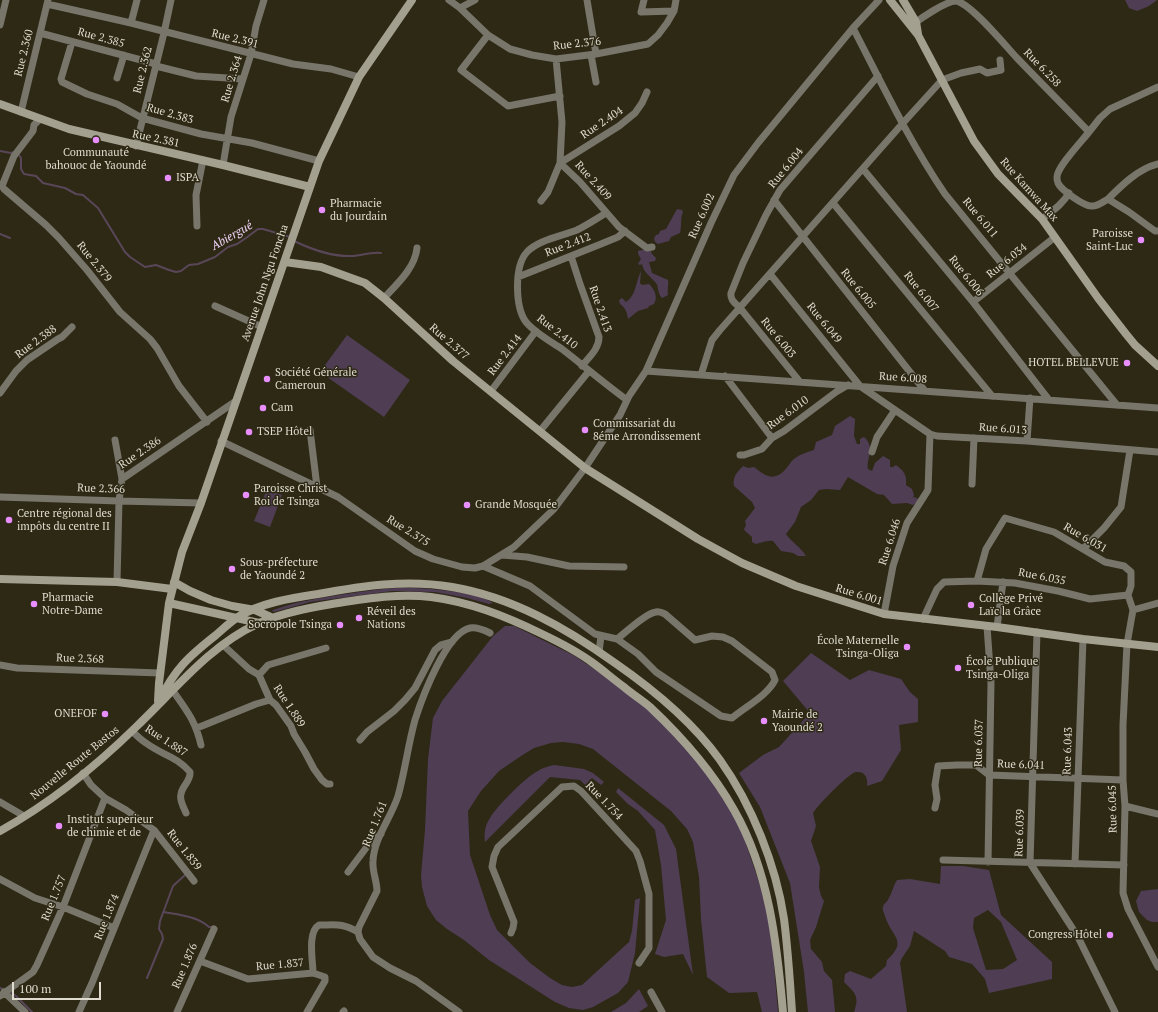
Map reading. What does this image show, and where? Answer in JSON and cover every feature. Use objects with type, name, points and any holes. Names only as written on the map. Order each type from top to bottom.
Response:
[{"type":"main road","name":"Avenue John Ngu Foncha","points":[[158,704],[160,673],[169,602],[177,568],[319,161],[359,77],[412,0]]},
{"type":"main road","points":[[890,0],[913,24]]},
{"type":"main road","points":[[903,0],[913,24]]},
{"type":"main road","name":"Rue Kamwa Max","points":[[913,24],[974,141],[998,174],[1042,218],[1098,298],[1135,346],[1158,366]]},
{"type":"main road","name":"Rue 2.381","points":[[0,104],[69,130],[203,160],[310,187]]},
{"type":"main road","name":"Rue 2.377","points":[[285,262],[321,267],[335,271],[365,284],[384,298],[442,352],[586,468]]},
{"type":"main road","name":"Rue 6.001","points":[[586,468],[698,539],[742,564],[796,586],[884,614],[1158,647]]},
{"type":"main road","points":[[0,579],[117,582],[173,586],[211,600],[255,610],[273,618]]},
{"type":"main road","points":[[158,704],[167,685],[183,663],[202,645],[238,617],[269,604],[367,586],[395,583],[419,583],[450,586],[478,592],[514,605],[569,632],[599,652],[666,702],[706,742],[720,760],[735,782],[754,820],[776,883],[783,919],[792,1012]]},
{"type":"main road","points":[[158,704],[201,662],[239,633],[259,623],[308,608],[384,596],[429,597],[473,605],[510,618],[569,648],[592,662],[648,706],[674,730],[708,770],[734,810],[744,831],[761,876],[775,934],[783,1012]]},
{"type":"main road","points":[[169,602],[259,623]]},
{"type":"main road","name":"Nouvelle Route Bastos","points":[[0,830],[24,816],[83,774],[132,731],[158,704]]},
{"type":"street","points":[[0,23],[6,0]]},
{"type":"street","points":[[131,24],[138,0]]},
{"type":"street","name":"Rue 2.362","points":[[136,146],[171,0]]},
{"type":"street","name":"Rue 2.364","points":[[223,165],[231,117],[251,54],[256,26],[264,0]]},
{"type":"street","name":"Rue 2.376","points":[[449,0],[460,8],[488,35],[510,49],[556,59],[648,44],[668,23],[674,11],[676,0]]},
{"type":"street","points":[[460,8],[475,0]]},
{"type":"street","points":[[587,0],[596,82]]},
{"type":"street","points":[[644,0],[642,12],[674,11]]},
{"type":"street","name":"Rue 6.002","points":[[586,468],[620,416],[629,396],[646,371],[711,222],[734,175],[758,143],[853,28],[879,0]]},
{"type":"street","name":"Rue 6.258","points":[[913,24],[942,5],[953,1],[962,3],[998,36],[1089,132]]},
{"type":"street","name":"Rue 2.391","points":[[47,2],[251,54],[293,64],[331,69],[359,77]]},
{"type":"street","name":"Rue 2.360","points":[[21,112],[47,2]]},
{"type":"street","name":"Rue 6.011","points":[[853,28],[903,123],[945,194],[1117,405]]},
{"type":"street","name":"Rue 2.385","points":[[40,33],[196,76],[243,79]]},
{"type":"street","points":[[488,35],[461,70],[508,106],[560,96]]},
{"type":"street","name":"Rue 2.383","points":[[72,42],[61,81],[87,94],[117,104],[142,118],[227,140],[252,143],[319,161]]},
{"type":"street","points":[[117,78],[124,55]]},
{"type":"street","name":"Rue 2.409","points":[[556,59],[562,122],[560,163],[585,188],[619,227],[647,248],[652,247]]},
{"type":"street","points":[[701,375],[712,340],[942,80],[961,72],[980,69],[987,73],[1001,70],[1000,60]]},
{"type":"street","name":"Rue 6.004","points":[[740,308],[730,297],[731,293],[742,263],[774,200],[780,190],[878,76]]},
{"type":"street","points":[[1158,87],[1110,109],[1100,118],[1060,169],[1057,177],[1058,183],[1069,193],[1084,204],[1091,206],[1098,205],[1108,199],[1129,179],[1140,171],[1152,165],[1158,164]]},
{"type":"street","name":"Rue 2.404","points":[[560,163],[620,126],[630,118],[642,103],[647,92]]},
{"type":"street","name":"Rue 2.379","points":[[40,119],[34,125],[33,131],[16,153],[2,186],[59,238],[120,312],[150,339],[157,348],[179,386],[206,422]]},
{"type":"street","points":[[197,226],[196,195],[203,160]]},
{"type":"street","points":[[541,201],[548,192],[560,163]]},
{"type":"street","name":"Rue 6.006","points":[[863,169],[973,302],[1050,400]]},
{"type":"street","points":[[1042,218],[1060,206],[1069,193]]},
{"type":"street","points":[[1108,199],[1155,231],[1158,231]]},
{"type":"street","name":"Rue 6.005","points":[[774,200],[925,391]]},
{"type":"street","name":"Rue 6.007","points":[[833,202],[992,396]]},
{"type":"street","name":"Rue 2.410","points":[[606,213],[576,230],[540,243],[526,252],[521,262],[518,277],[517,297],[521,314],[526,322],[627,400]]},
{"type":"street","name":"Rue 2.412","points":[[518,277],[618,237],[625,231]]},
{"type":"street","name":"Rue 6.034","points":[[973,302],[1055,237]]},
{"type":"street","points":[[384,298],[407,273],[416,257],[417,248]]},
{"type":"street","name":"Rue 2.413","points":[[571,256],[599,338],[597,348],[582,366]]},
{"type":"street","name":"Rue 6.049","points":[[770,274],[860,386]]},
{"type":"street","points":[[215,306],[262,327]]},
{"type":"street","name":"Rue 6.003","points":[[740,308],[800,382]]},
{"type":"street","name":"Rue 2.388","points":[[0,393],[16,371],[27,360],[58,339],[62,338],[72,327]]},
{"type":"street","name":"Rue 2.414","points":[[491,391],[536,331]]},
{"type":"street","points":[[540,430],[589,371]]},
{"type":"street","name":"Rue 6.008","points":[[646,371],[1158,408]]},
{"type":"street","points":[[725,376],[772,438]]},
{"type":"street","name":"Rue 6.010","points":[[740,455],[762,449],[772,438],[848,385]]},
{"type":"street","name":"Rue 6.013","points":[[860,386],[930,434],[937,436],[1027,441],[1158,452]]},
{"type":"street","points":[[1027,441],[1030,398]]},
{"type":"street","name":"Rue 2.386","points":[[117,582],[119,501],[122,479],[236,401]]},
{"type":"street","points":[[872,452],[877,437],[895,410]]},
{"type":"street","points":[[310,430],[317,487]]},
{"type":"street","name":"Rue 6.046","points":[[884,614],[893,566],[907,523],[928,490],[930,434]]},
{"type":"street","points":[[972,484],[974,438]]},
{"type":"street","points":[[115,440],[122,479]]},
{"type":"street","name":"Rue 2.375","points":[[221,441],[338,497],[415,551],[433,559],[462,567],[475,568],[483,566],[514,547],[554,509],[586,468]]},
{"type":"street","points":[[1083,550],[1121,507],[1130,450]]},
{"type":"street","name":"Rue 2.366","points":[[0,497],[201,502]]},
{"type":"street","name":"Rue 6.031","points":[[977,581],[986,549],[1005,518],[1054,532],[1105,562],[1124,566],[1131,572],[1131,586],[1128,595]]},
{"type":"street","points":[[502,555],[527,557],[569,566],[624,567]]},
{"type":"street","points":[[483,566],[530,586],[595,634],[617,639],[638,654],[656,672],[721,716],[732,718],[766,693],[773,685],[775,680],[772,672],[732,641],[723,637],[712,636],[695,640],[665,614],[660,612],[654,612],[647,616],[617,639]]},
{"type":"street","name":"Rue 6.035","points":[[923,619],[938,589],[944,582],[1003,582],[1058,591],[1090,599],[1128,595]]},
{"type":"street","points":[[997,627],[1003,582]]},
{"type":"street","points":[[1127,644],[1133,610],[1128,595]]},
{"type":"street","points":[[1133,610],[1158,603]]},
{"type":"street","name":"Rue 6.037","points":[[988,626],[991,683],[988,862]]},
{"type":"street","name":"Rue 1.761","points":[[358,932],[377,891],[372,862],[375,849],[397,798],[415,720],[442,655],[452,642],[469,628],[484,630],[490,633]]},
{"type":"street","name":"Rue 6.039","points":[[1037,632],[1030,863],[1078,937],[1115,1012]]},
{"type":"street","points":[[599,652],[601,636]]},
{"type":"street","name":"Rue 6.043","points":[[1075,864],[1083,639]]},
{"type":"street","points":[[360,740],[367,732],[394,711],[415,688],[435,650],[440,645],[452,642]]},
{"type":"street","name":"Rue 6.045","points":[[1127,644],[1123,725],[1123,780],[1125,806],[1123,893],[1158,967]]},
{"type":"street","points":[[223,645],[249,669],[259,675],[268,665],[326,648]]},
{"type":"street","name":"Rue 2.368","points":[[0,665],[17,668],[160,673]]},
{"type":"street","name":"Rue 1.889","points":[[259,675],[270,700],[276,705],[291,726],[314,769],[322,780],[327,784],[330,784]]},
{"type":"street","points":[[173,691],[187,710],[197,728],[201,745]]},
{"type":"street","points":[[197,728],[256,704],[270,700]]},
{"type":"street","name":"Rue 1.887","points":[[132,731],[145,743],[162,753],[173,757],[190,772],[190,777],[180,793],[186,813]]},
{"type":"street","points":[[935,808],[935,785],[938,766],[976,765],[989,775]]},
{"type":"street","name":"Rue 1.839","points":[[83,774],[91,785],[105,798],[126,810],[154,830],[194,881]]},
{"type":"street","name":"Rue 6.041","points":[[989,775],[1123,780]]},
{"type":"street","name":"Rue 1.754","points":[[511,933],[514,922],[492,867],[498,846],[562,787],[574,786],[581,791],[636,851],[640,861],[649,894],[649,948],[639,963]]},
{"type":"street","name":"Rue 1.757","points":[[25,1012],[2,994],[33,972],[64,907],[105,798]]},
{"type":"street","points":[[0,802],[24,816]]},
{"type":"street","points":[[1125,806],[1158,814]]},
{"type":"street","name":"Rue 1.874","points":[[79,1012],[154,830]]},
{"type":"street","points":[[348,872],[369,844],[381,834]]},
{"type":"street","points":[[942,860],[1124,865]]},
{"type":"street","points":[[0,879],[35,898],[64,907],[114,928]]},
{"type":"street","points":[[314,973],[311,937],[313,930],[319,925],[345,925],[358,932],[360,939],[373,957],[390,968],[416,981],[459,1012]]},
{"type":"street","name":"Rue 1.876","points":[[178,1012],[214,928]]},
{"type":"street","name":"Rue 1.837","points":[[200,961],[248,979],[314,973],[325,977],[326,981],[307,1012]]},
{"type":"street","points":[[651,992],[662,1012]]},
{"type":"shaded area","points":[[1125,0],[1157,0],[1149,6],[1137,11],[1129,8]]},
{"type":"shaded area","points":[[677,209],[682,210],[683,212],[680,233],[671,237],[669,241],[658,244],[655,242],[654,238],[660,231],[666,229]]},
{"type":"shaded area","points":[[650,249],[656,258],[655,261],[649,262],[652,273],[668,280],[668,295],[662,298],[659,294],[656,283],[646,272],[642,264],[638,264],[641,259],[638,251]]},
{"type":"shaded area","points":[[641,271],[640,283],[642,285],[649,284],[651,286],[656,299],[654,304],[648,308],[638,311],[628,319],[626,311],[620,304],[619,300],[622,298],[626,302],[632,296]]},
{"type":"shaded area","points":[[347,335],[410,380],[384,417],[320,372]]},
{"type":"shaded area","points":[[850,416],[855,419],[854,436],[857,444],[860,444],[860,439],[864,437],[868,441],[870,449],[868,469],[872,471],[875,463],[883,456],[890,460],[890,467],[896,465],[903,471],[906,478],[906,485],[912,489],[914,495],[913,497],[919,500],[918,502],[913,505],[907,503],[892,504],[884,495],[877,494],[848,477],[840,490],[819,490],[811,500],[801,507],[795,522],[786,534],[806,556],[798,556],[793,553],[781,551],[773,541],[766,541],[756,544],[752,542],[752,537],[744,529],[746,525],[745,521],[755,508],[752,502],[734,486],[734,480],[737,472],[743,466],[748,468],[754,467],[765,475],[772,477],[776,476],[780,474],[796,457],[814,450],[816,442],[832,435],[835,426]]},
{"type":"shaded area","points":[[267,489],[282,495],[270,527],[254,521]]},
{"type":"shaded area","points":[[395,588],[431,589],[460,593],[473,595],[493,603],[489,604],[435,592],[392,591],[310,602],[274,612],[272,611],[291,604],[309,600]]},
{"type":"shaded area","points":[[505,626],[514,626],[573,655],[596,670],[646,708],[676,735],[708,774],[741,829],[764,897],[771,932],[778,1012],[762,1012],[757,992],[729,993],[707,977],[701,919],[699,877],[693,842],[687,829],[671,811],[593,749],[579,744],[563,742],[551,743],[534,748],[499,771],[481,791],[468,811],[470,855],[490,915],[497,930],[530,963],[562,985],[572,987],[582,985],[629,942],[632,931],[635,900],[640,898],[635,953],[628,982],[618,993],[593,1007],[583,1010],[569,1008],[555,1002],[489,960],[436,920],[427,906],[422,887],[421,875],[425,830],[428,759],[433,718],[442,701],[493,636]]},
{"type":"shaded area","points":[[811,653],[850,680],[869,670],[901,679],[910,692],[918,699],[918,722],[899,725],[901,750],[882,781],[867,786],[866,776],[862,773],[856,772],[840,784],[813,813],[816,826],[811,841],[820,867],[819,887],[824,901],[816,927],[810,940],[811,949],[822,962],[824,971],[832,980],[835,1012],[808,1012],[804,972],[790,883],[760,807],[739,773],[763,755],[779,747],[810,713],[783,681]]},
{"type":"shaded area","points":[[554,765],[584,769],[593,773],[604,782],[601,785],[592,778],[585,785],[580,780],[550,777],[485,842],[487,823],[504,800],[531,775],[543,768]]},
{"type":"shaded area","points":[[618,788],[664,825],[676,849],[693,975],[683,954],[664,957],[655,954],[666,920],[661,865],[655,830],[638,811],[628,804],[616,792]]},
{"type":"shaded area","points":[[941,866],[963,866],[989,870],[1001,915],[1052,962],[1052,979],[989,993],[985,979],[972,964],[949,957],[945,951],[914,931],[910,946],[900,963],[907,1012],[854,1012],[857,1002],[854,992],[844,982],[845,974],[850,971],[871,979],[886,966],[887,960],[897,948],[898,943],[883,909],[897,880],[910,879],[940,884]],"holes":[[[988,910],[1001,922],[1017,960],[1003,969],[986,970],[973,928],[974,918]]]},
{"type":"shaded area","points":[[1158,889],[1158,922],[1152,922],[1147,920],[1139,912],[1136,901],[1141,891]]},
{"type":"shaded area","points":[[639,989],[648,1006],[639,1012],[611,1012],[626,1003]]},
{"type":"waterway","name":"Abiergué","points":[[0,151],[11,153],[14,152]]},
{"type":"waterway","name":"Abiergué","points":[[18,154],[21,158],[21,169],[24,174],[36,176],[43,183],[65,188],[76,194],[83,195],[98,208],[125,252],[145,267],[156,265],[176,272],[181,271],[189,265],[198,264],[215,257],[228,247],[237,244],[258,229],[263,229],[290,237]]},
{"type":"waterway","points":[[0,234],[10,238]]},
{"type":"waterway","name":"Abiergué","points":[[294,241],[315,250],[330,254],[353,256],[381,253]]},
{"type":"waterway","points":[[147,978],[163,939],[159,929],[160,921],[173,886],[185,875]]},
{"type":"waterway","points":[[164,912],[193,918],[209,927],[214,927]]},
{"type":"waterway","points":[[0,988],[5,990]]},
{"type":"waterway","points":[[9,991],[32,1012]]},
{"type":"place","name":"Communauté bahouoc de Yaoundé","points":[[96,140]]},
{"type":"place","name":"ISPA","points":[[168,178]]},
{"type":"place","name":"Pharmacie du Jourdain","points":[[322,210]]},
{"type":"place","name":"Paroisse Saint-Luc","points":[[1141,240]]},
{"type":"place","name":"HOTEL BELLEVUE","points":[[1127,363]]},
{"type":"place","name":"Société Générale Cameroun","points":[[267,379]]},
{"type":"place","name":"Cam","points":[[263,408]]},
{"type":"place","name":"Commissariat du 8éme Arrondissement","points":[[585,430]]},
{"type":"place","name":"TSEP Hôtel","points":[[249,432]]},
{"type":"place","name":"Paroisse Christ Roi de Tsinga","points":[[246,495]]},
{"type":"place","name":"Grande Mosquée","points":[[467,505]]},
{"type":"place","name":"Centre régional des impôts du centre II","points":[[9,520]]},
{"type":"place","name":"Sous-préfecture de Yaoundé 2","points":[[232,569]]},
{"type":"place","name":"Pharmacie Notre-Dame","points":[[34,604]]},
{"type":"place","name":"Collège Privé Laïc la Grâce","points":[[971,605]]},
{"type":"place","name":"Réveil des Nations","points":[[359,618]]},
{"type":"place","name":"Socropole Tsinga","points":[[340,625]]},
{"type":"place","name":"École Maternelle Tsinga-Oliga","points":[[907,647]]},
{"type":"place","name":"École Publique Tsinga-Oliga","points":[[958,668]]},
{"type":"place","name":"ONEFOF","points":[[105,714]]},
{"type":"place","name":"Mairie de Yaoundé 2","points":[[764,721]]},
{"type":"place","name":"Institut superieur de chimie et de","points":[[59,826]]},
{"type":"place","name":"Congress Hôtel","points":[[1110,935]]}]
